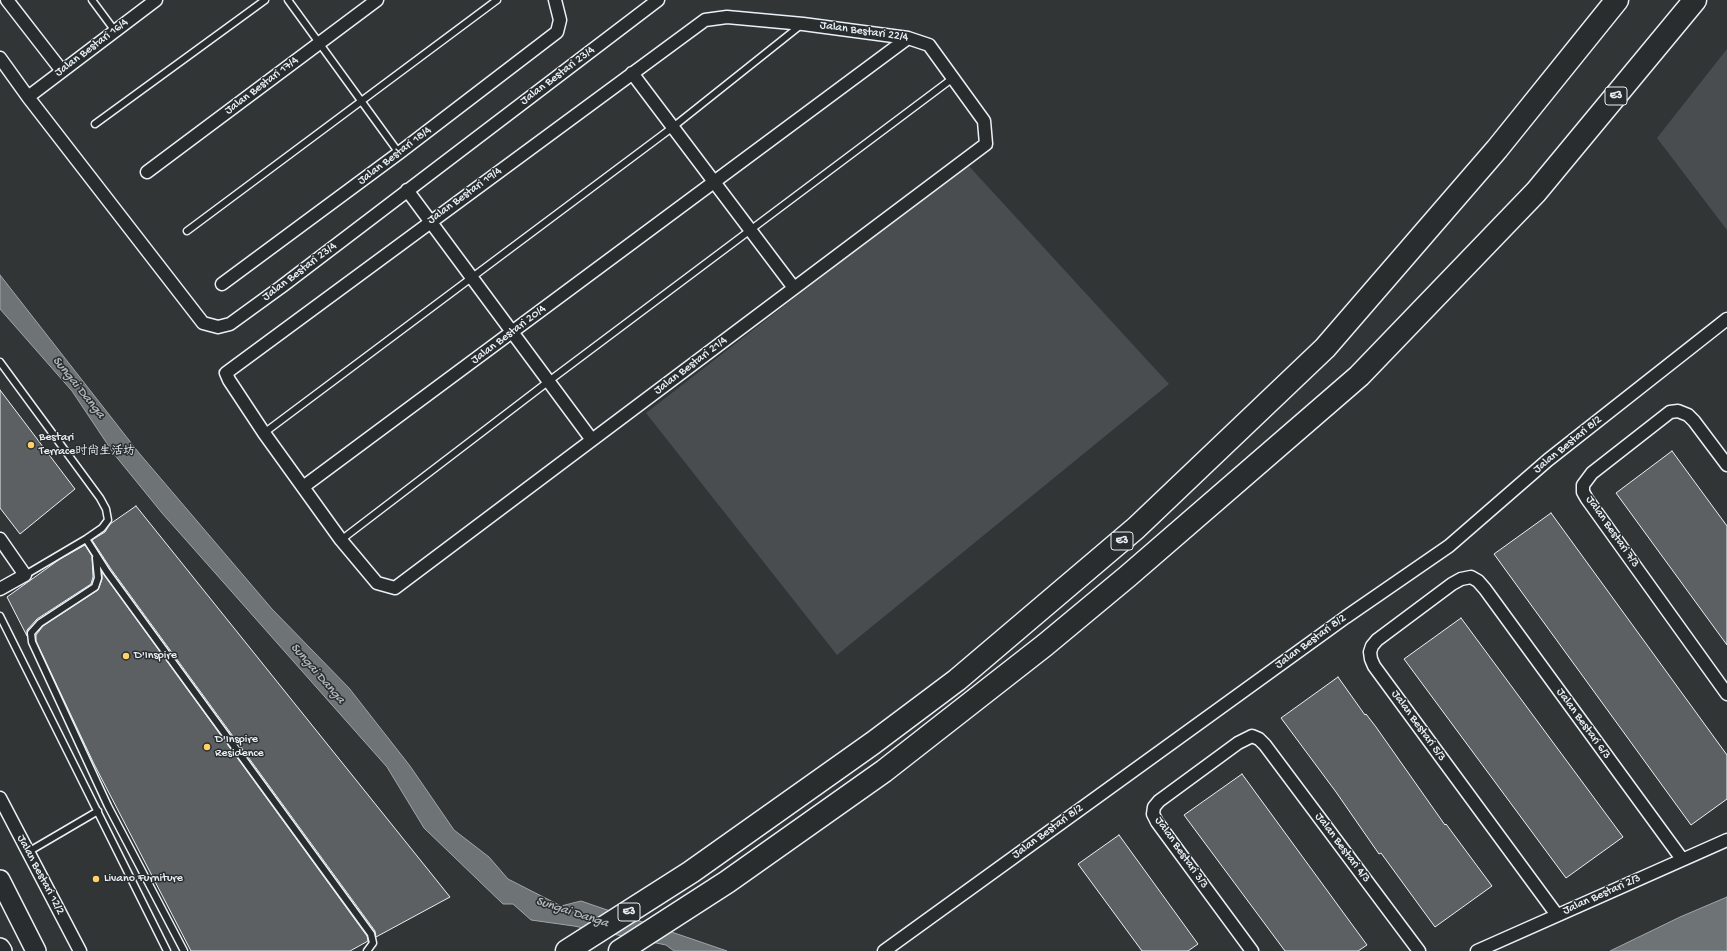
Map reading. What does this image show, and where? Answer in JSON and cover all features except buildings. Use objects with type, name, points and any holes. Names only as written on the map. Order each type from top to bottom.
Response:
[{"type":"highway","name":"E3","points":[[567,951],[691,872],[807,791],[957,680],[1136,528],[1325,348],[1497,149],[1617,0]]},
{"type":"highway","name":"E3","points":[[620,951],[727,882],[884,771],[1045,645],[1128,576],[1359,376],[1536,192],[1695,0]]},
{"type":"main road","points":[[0,880],[36,951]]},
{"type":"street","points":[[7,0],[62,71]]},
{"type":"street","name":"Jalan Bestari 16/4","points":[[28,97],[156,0]]},
{"type":"street","name":"Jalan Bestari 17/4","points":[[147,172],[377,0]]},
{"type":"street","name":"Jalan Bestari 18/4","points":[[222,284],[399,153],[557,32],[560,20],[555,0]]},
{"type":"street","name":"Jalan Bestari 23/4","points":[[0,58],[28,97],[203,323],[218,327],[230,324],[658,0]]},
{"type":"street","name":"Jalan Bestari 22/4","points":[[705,20],[727,17],[803,24],[908,38],[928,45],[984,121],[986,144]]},
{"type":"street","name":"Jalan Bestari 19/4","points":[[264,434],[226,373],[705,20]]},
{"type":"street","name":"Jalan Bestari 20/4","points":[[303,487],[908,38]]},
{"type":"street","points":[[632,73],[794,288]]},
{"type":"street","name":"Jalan Bestari 21/4","points":[[341,540],[377,583],[395,588],[986,144]]},
{"type":"street","points":[[407,190],[592,440]]},
{"type":"street","name":"Jalan Bestari 8/2","points":[[884,951],[1346,617],[1449,546],[1548,460],[1727,319]]},
{"type":"street","name":"Jalan Bestari 7/3","points":[[1727,465],[1688,415],[1678,411],[1670,412],[1586,478],[1583,485],[1583,492],[1587,499],[1727,694]]},
{"type":"street","points":[[264,434],[341,540]]},
{"type":"street","points":[[0,539],[25,575],[0,589]]},
{"type":"street","name":"Jalan Bestari 5/3","points":[[1485,589],[1478,581],[1471,577],[1452,584],[1377,640],[1372,646],[1370,652],[1371,659],[1379,673],[1557,915]]},
{"type":"street","name":"Jalan Bestari 6/3","points":[[1485,589],[1682,859]]},
{"type":"street","name":"Jalan Bestari 3/3","points":[[1252,951],[1157,822],[1153,814],[1154,807],[1159,801],[1238,743],[1252,736],[1259,739],[1265,745]]},
{"type":"street","name":"Jalan Bestari 4/3","points":[[1265,745],[1419,951]]},
{"type":"street","name":"Jalan Bestari 12/2","points":[[0,798],[80,951]]},
{"type":"street","name":"Jalan Bestari 2/3","points":[[1477,951],[1727,840]]},
{"type":"lane","points":[[92,0],[115,31]]},
{"type":"lane","points":[[95,124],[265,0]]},
{"type":"lane","points":[[288,0],[399,153]]},
{"type":"lane","points":[[187,231],[497,0]]},
{"type":"lane","points":[[264,434],[471,277],[673,127],[803,24]]},
{"type":"lane","points":[[341,540],[549,381],[953,78]]},
{"type":"lane","points":[[0,362],[100,498],[106,509],[108,520],[102,528],[86,539],[25,575]]},
{"type":"lane","points":[[86,539],[96,556],[371,934],[373,943],[367,951]]},
{"type":"lane","points":[[96,556],[98,578],[95,587],[40,623],[31,633],[32,642],[108,806],[184,951]]},
{"type":"lane","points":[[0,616],[167,951]]},
{"type":"lane","points":[[28,852],[98,811]]},
{"type":"shaded area","points":[[1727,49],[1727,230],[1657,138]]},
{"type":"shaded area","points":[[967,164],[1169,384],[837,655],[646,413]]},
{"type":"water","name":"Sungai Danga","points":[[0,275],[139,453],[272,609],[349,688],[410,766],[454,830],[489,857],[508,879],[561,906],[581,901],[727,951],[674,951],[666,945],[574,926],[531,920],[513,904],[503,904],[424,828],[387,767],[162,513],[114,454],[72,391],[0,309]]},
{"type":"water","points":[[1727,897],[1727,951],[1610,951],[1680,917]]},
{"type":"place","name":"Bestari Terrace时尚生活坊","points":[[31,445]]},
{"type":"place","name":"D'Inspire","points":[[126,656]]},
{"type":"place","name":"D'Inspire Residence","points":[[207,747]]},
{"type":"place","name":"Livano Furniture","points":[[96,879]]}]
